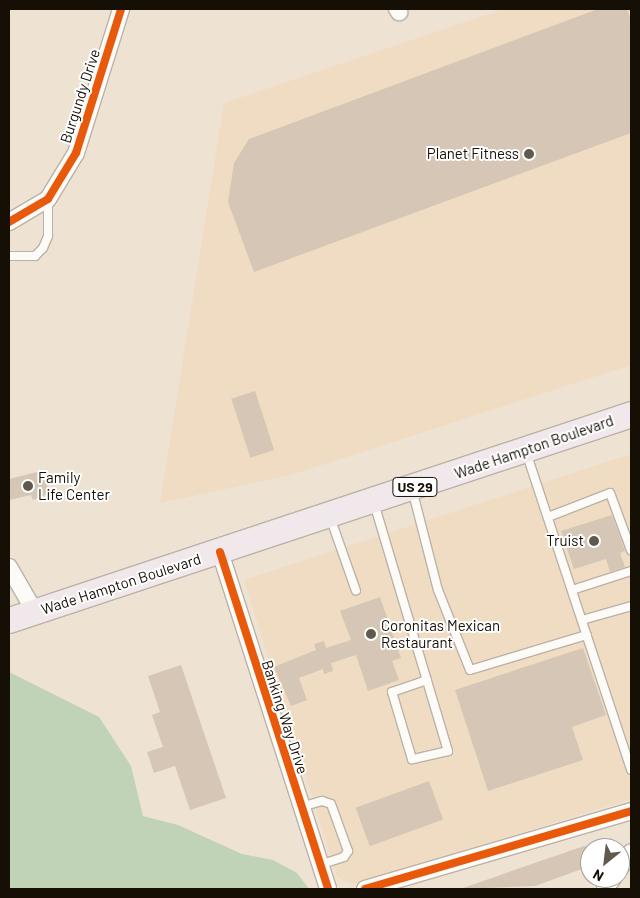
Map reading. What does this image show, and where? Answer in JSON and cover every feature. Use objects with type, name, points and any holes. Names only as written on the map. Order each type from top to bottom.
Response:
[{"type":"main road","name":"Wade Hampton Boulevard","points":[[9,620],[329,516],[631,414]]},
{"type":"street","name":"Burgundy Drive","points":[[48,199],[83,137],[121,9]]},
{"type":"street","points":[[9,222],[48,199]]},
{"type":"street","name":"Banking Way Drive","points":[[220,552],[328,889]]},
{"type":"street","points":[[9,567],[35,612]]},
{"type":"street","points":[[365,889],[631,811]]},
{"type":"lane","name":"Burgundy Drive","points":[[9,256],[35,256],[43,248],[48,236],[48,199]]},
{"type":"lane","points":[[525,450],[631,770]]},
{"type":"lane","points":[[412,488],[438,590],[470,670],[587,635]]},
{"type":"lane","points":[[548,517],[610,493],[631,550]]},
{"type":"lane","points":[[374,501],[427,680],[448,751],[412,760],[392,692],[427,680]]},
{"type":"lane","points":[[329,516],[356,591]]},
{"type":"lane","points":[[572,590],[631,571]]},
{"type":"lane","points":[[582,620],[631,606]]},
{"type":"lane","points":[[301,807],[322,801],[331,804],[341,826],[348,851],[344,857],[319,865]]},
{"type":"shaded area","points":[[504,9],[631,9],[631,365],[291,475],[160,503],[224,103]]},
{"type":"shaded area","points":[[631,454],[631,799],[354,884],[345,882],[337,876],[244,580]]},
{"type":"green space","points":[[9,672],[99,717],[131,766],[143,816],[178,825],[242,854],[273,860],[297,873],[309,889],[9,889]]},
{"type":"building","points":[[598,9],[627,9],[631,21],[631,133],[254,272],[228,202],[234,163],[249,139]]},
{"type":"building","points":[[255,391],[274,450],[250,458],[231,399]]},
{"type":"building","name":"Family Life Center","points":[[41,471],[50,493],[33,500],[31,495],[9,500],[9,479]]},
{"type":"building","name":"Truist","points":[[612,515],[625,551],[620,553],[625,567],[610,572],[606,559],[574,569],[561,531]]},
{"type":"building","name":"Coronitas Mexican Restaurant","points":[[380,597],[401,658],[392,661],[399,680],[368,691],[356,655],[331,663],[333,671],[324,674],[323,669],[299,678],[307,700],[291,706],[274,667],[316,650],[314,644],[324,641],[326,648],[351,640],[340,611]]},
{"type":"building","points":[[583,648],[606,715],[572,727],[583,760],[488,791],[455,690]]},
{"type":"building","points":[[181,665],[226,798],[190,810],[175,766],[154,773],[147,752],[163,747],[152,715],[160,712],[148,676]]},
{"type":"building","points":[[429,781],[443,820],[370,846],[356,808]]},
{"type":"building","points":[[580,847],[580,870],[535,886],[460,889]]},
{"type":"cycle path","points":[[9,222],[48,199],[76,153],[121,9]]},
{"type":"cycle path","points":[[220,552],[328,889]]},
{"type":"cycle path","points":[[365,889],[631,811]]},
{"type":"place","name":"Planet Fitness","points":[[529,154]]},
{"type":"place","name":"Family Life Center","points":[[28,486]]},
{"type":"place","name":"Truist","points":[[594,541]]},
{"type":"place","name":"Coronitas Mexican Restaurant","points":[[371,634]]}]
